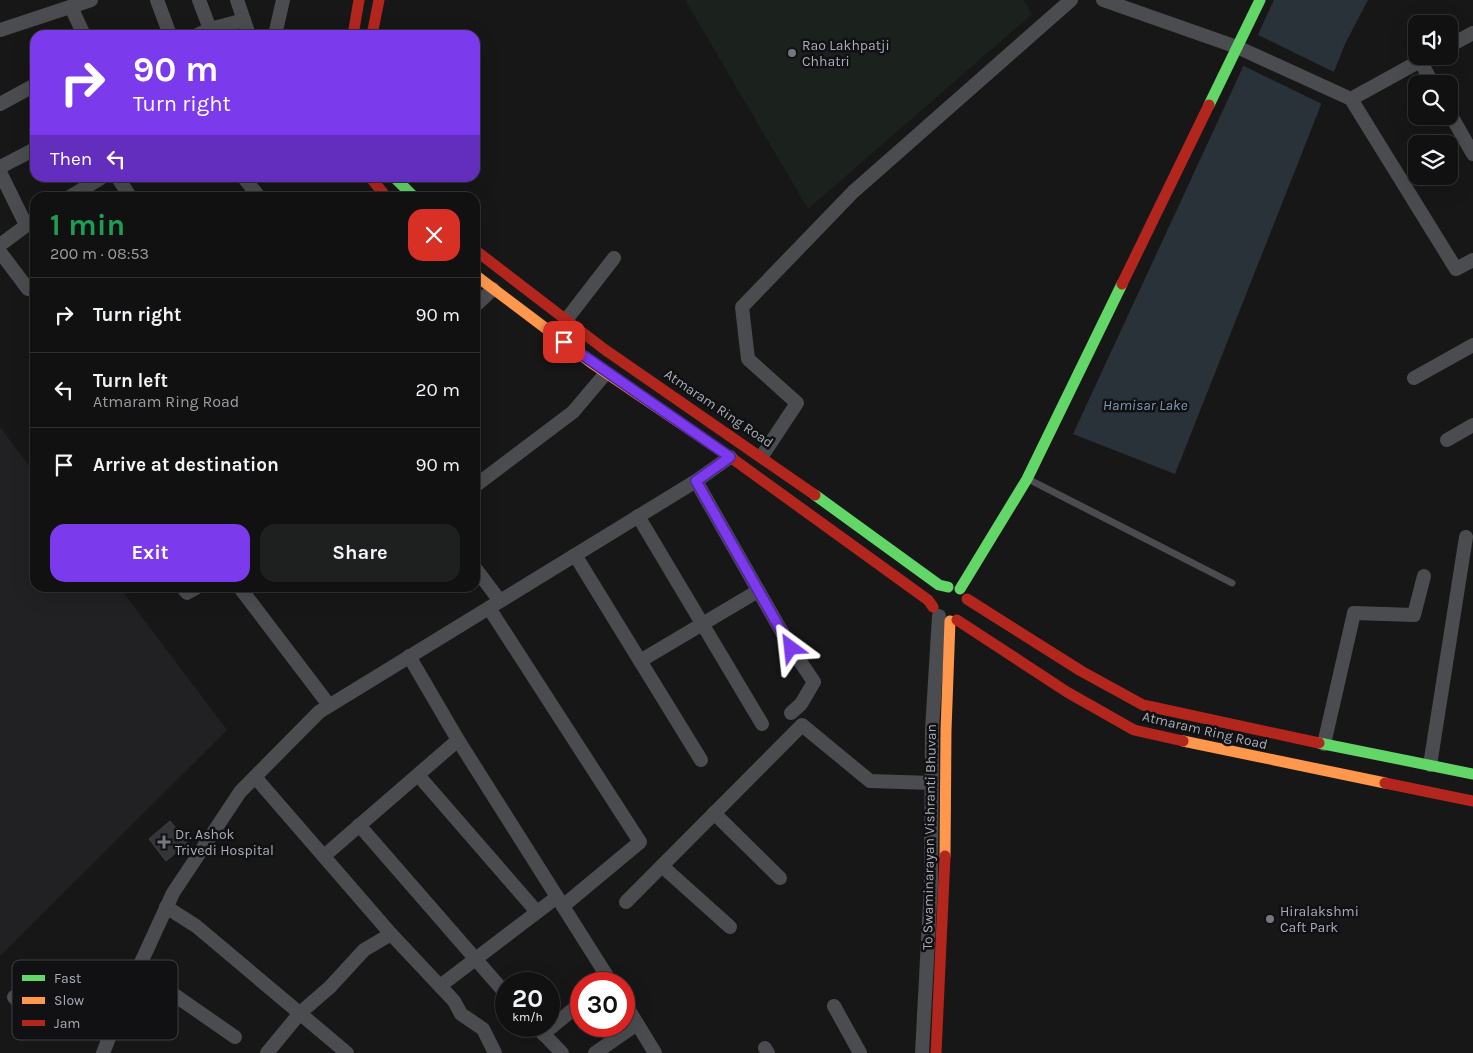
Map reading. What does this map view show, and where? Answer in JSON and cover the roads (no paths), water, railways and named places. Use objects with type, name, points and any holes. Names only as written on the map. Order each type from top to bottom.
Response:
[{"type":"main road","points":[[354,30],[359,0]]},
{"type":"main road","points":[[373,30],[379,0]]},
{"type":"main road","points":[[960,589],[1027,479],[1260,0]]},
{"type":"main road","points":[[374,182],[382,192]]},
{"type":"main road","points":[[399,182],[409,192]]},
{"type":"main road","name":"Atmaram Ring Road","points":[[480,254],[566,320],[762,456],[939,584],[948,586]]},
{"type":"main road","name":"Atmaram Ring Road","points":[[480,279],[606,373],[730,457],[831,529],[928,600],[945,616],[1067,692],[1134,730],[1473,801]]},
{"type":"main road","points":[[948,586],[960,589],[967,599],[966,611],[945,616],[938,592],[948,586]]},
{"type":"main road","name":"Atmaram Ring Road","points":[[967,599],[1081,671],[1143,705],[1473,774]]},
{"type":"main road","name":"To Swaminarayan Vishranti Bhuvan","points":[[936,1053],[945,884],[945,616]]},
{"type":"street","points":[[0,30],[92,0]]},
{"type":"street","points":[[157,0],[168,30]]},
{"type":"street","points":[[199,0],[210,29],[244,20]]},
{"type":"street","points":[[237,0],[247,30]]},
{"type":"street","points":[[276,30],[283,0]]},
{"type":"street","points":[[762,456],[797,403],[748,359],[742,307],[853,192],[1071,0]]},
{"type":"street","points":[[1103,0],[1237,47],[1351,99],[1456,269],[1473,260]]},
{"type":"street","points":[[71,7],[82,30]]},
{"type":"street","points":[[1458,41],[1473,33]]},
{"type":"street","points":[[1351,99],[1414,65]]},
{"type":"street","points":[[0,104],[30,88]]},
{"type":"street","points":[[1456,125],[1473,154]]},
{"type":"street","points":[[0,167],[30,152]]},
{"type":"street","points":[[0,172],[30,220]]},
{"type":"street","points":[[78,192],[95,182]]},
{"type":"street","points":[[247,182],[255,192]]},
{"type":"street","points":[[28,289],[1,245],[30,223]]},
{"type":"street","points":[[566,320],[614,258]]},
{"type":"street","points":[[480,301],[493,289]]},
{"type":"street","points":[[1414,378],[1473,345]]},
{"type":"street","points":[[480,482],[573,412],[606,373]]},
{"type":"street","points":[[1447,440],[1473,425]]},
{"type":"street","points":[[142,960],[173,893],[240,792],[319,712],[696,481],[730,457]]},
{"type":"street","points":[[696,481],[758,591],[814,682],[801,704],[791,713]]},
{"type":"street","points":[[638,516],[762,724]]},
{"type":"street","points":[[1430,765],[1466,537]]},
{"type":"street","points":[[575,555],[701,760]]},
{"type":"street","points":[[1324,744],[1354,613],[1414,615],[1424,576]]},
{"type":"street","points":[[440,986],[537,912],[560,902],[640,842],[494,604],[480,577]]},
{"type":"street","points":[[640,662],[758,591]]},
{"type":"street","points":[[243,592],[329,705]]},
{"type":"street","points":[[922,1053],[931,884],[932,730],[945,616]]},
{"type":"street","points":[[409,656],[458,740],[602,972]]},
{"type":"street","points":[[626,902],[802,725],[870,781],[932,783]]},
{"type":"street","points":[[324,856],[458,740]]},
{"type":"street","points":[[418,775],[537,912]]},
{"type":"street","points":[[255,777],[391,934],[454,1001],[462,1014],[483,1029],[495,1053]]},
{"type":"street","points":[[714,813],[780,878]]},
{"type":"street","points":[[359,825],[495,982]]},
{"type":"street","points":[[662,866],[730,927]]},
{"type":"street","points":[[166,907],[196,926],[347,1053]]},
{"type":"street","points":[[267,1053],[300,1013],[330,986],[364,950],[391,934]]},
{"type":"street","points":[[178,997],[235,1037]]},
{"type":"street","points":[[834,1006],[860,1053]]},
{"type":"street","points":[[635,1021],[655,1053]]},
{"type":"street","points":[[596,1053],[637,1024]]},
{"type":"street","points":[[547,1037],[562,1053]]},
{"type":"street","points":[[103,1053],[108,1040]]},
{"type":"lane","points":[[1027,479],[1232,583]]},
{"type":"water","name":"Hamisar Lake","points":[[1274,0],[1368,0],[1345,44],[1175,474],[1073,434]]},
{"type":"place","name":"Rao Lakhpatji Chhatri","points":[[792,53]]},
{"type":"place","name":"Dr. Ashok Trivedi Hospital","points":[[164,842]]},
{"type":"place","name":"Hiralakshmi Caft Park","points":[[1270,919]]}]
